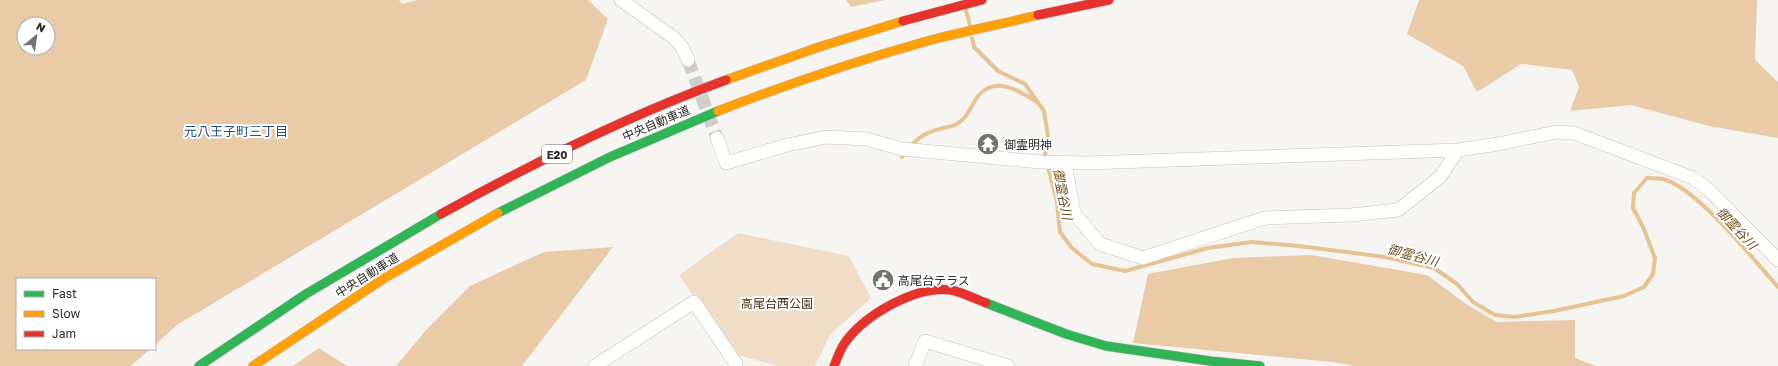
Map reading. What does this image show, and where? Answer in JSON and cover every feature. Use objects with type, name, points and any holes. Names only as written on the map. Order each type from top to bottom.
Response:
[{"type":"main road","name":"中央自動車道","points":[[199,366],[237,339],[350,267],[456,205],[641,113],[769,64],[856,35],[947,8],[982,0]]},
{"type":"main road","name":"中央自動車道","points":[[253,366],[344,303],[426,252],[508,207],[615,154],[731,104],[850,64],[953,34],[1109,0]]},
{"type":"main road","points":[[834,366],[844,344],[854,332],[877,313],[899,299],[926,292],[951,290],[1066,334],[1106,346],[1210,361],[1260,366]]},
{"type":"street","points":[[621,0],[674,38],[682,47],[688,60]]},
{"type":"street","points":[[717,138],[726,163],[787,145],[827,137],[866,138],[907,149],[1053,163],[1458,150],[1498,144],[1556,132],[1574,133],[1692,178],[1709,190],[1778,260]]},
{"type":"street","points":[[1053,163],[1074,213],[1100,244],[1143,258],[1265,218],[1351,215],[1398,210],[1440,177],[1458,150]]},
{"type":"street","points":[[595,366],[694,302],[737,365]]},
{"type":"street","points":[[915,366],[925,340],[1008,366]]},
{"type":"green space","name":"高尾台西公園","points":[[738,233],[849,256],[871,298],[830,335],[815,366],[777,366],[731,353],[679,275]]},
{"type":"shaded area","points":[[0,0],[399,0],[402,4],[417,0],[588,0],[608,19],[586,80],[177,325],[156,344],[156,278],[16,278],[16,350],[149,350],[131,366],[0,366]]},
{"type":"shaded area","points":[[846,0],[885,0],[851,7]]},
{"type":"shaded area","points":[[1419,0],[1757,0],[1755,60],[1778,82],[1778,138],[1709,126],[1631,105],[1570,111],[1579,87],[1572,70],[1521,64],[1477,92],[1463,66],[1407,34]]},
{"type":"shaded area","points":[[613,247],[522,366],[396,366],[427,329],[470,286],[544,252]]},
{"type":"shaded area","points":[[1311,255],[1427,275],[1466,304],[1497,322],[1575,320],[1575,358],[1596,366],[1355,366],[1332,362],[1133,343],[1148,274],[1233,258]]},
{"type":"shaded area","points":[[319,348],[347,366],[293,366]]},
{"type":"waterway","name":"御霊谷川","points":[[966,10],[970,25]]},
{"type":"waterway","name":"御霊谷川","points":[[972,38],[974,47],[998,71],[1025,84],[1044,111],[1048,136],[1045,155],[1057,202],[1060,232],[1072,248],[1092,264],[1125,271],[1208,248],[1251,242],[1299,246],[1385,257],[1434,268],[1457,284],[1473,302],[1495,315],[1514,317],[1554,311],[1624,296],[1644,287],[1653,274],[1655,258],[1643,227],[1633,208],[1634,193],[1647,178],[1654,178],[1666,180],[1679,186],[1694,197],[1725,227],[1778,287]]},
{"type":"waterway","name":"御霊谷川","points":[[902,157],[918,139],[928,133],[955,125],[960,122],[979,95],[986,89],[993,86],[1008,87],[1037,102]]},
{"type":"tunnel","points":[[688,60],[717,138]]},
{"type":"traffic: fast","points":[[498,213],[610,157],[718,111]]},
{"type":"traffic: fast","points":[[199,366],[306,294],[441,214]]},
{"type":"traffic: fast","points":[[986,303],[1066,334],[1106,346],[1210,361],[1260,366]]},
{"type":"traffic: slow","points":[[718,111],[850,64],[931,40],[1038,15]]},
{"type":"traffic: slow","points":[[726,80],[819,47],[903,21]]},
{"type":"traffic: slow","points":[[253,366],[383,279],[498,213]]},
{"type":"traffic: jam","points":[[903,21],[982,0]]},
{"type":"traffic: jam","points":[[1038,15],[1109,0]]},
{"type":"traffic: jam","points":[[441,214],[581,141],[653,109],[726,80]]},
{"type":"traffic: jam","points":[[834,366],[844,344],[853,333],[877,313],[907,297],[922,292],[951,290],[986,303]]},
{"type":"place","name":"御霊明神","points":[[988,144]]},
{"type":"place","name":"高尾台テラス","points":[[883,280]]},
{"type":"district","name":"元八王子町三丁目","points":[[236,131]]}]
